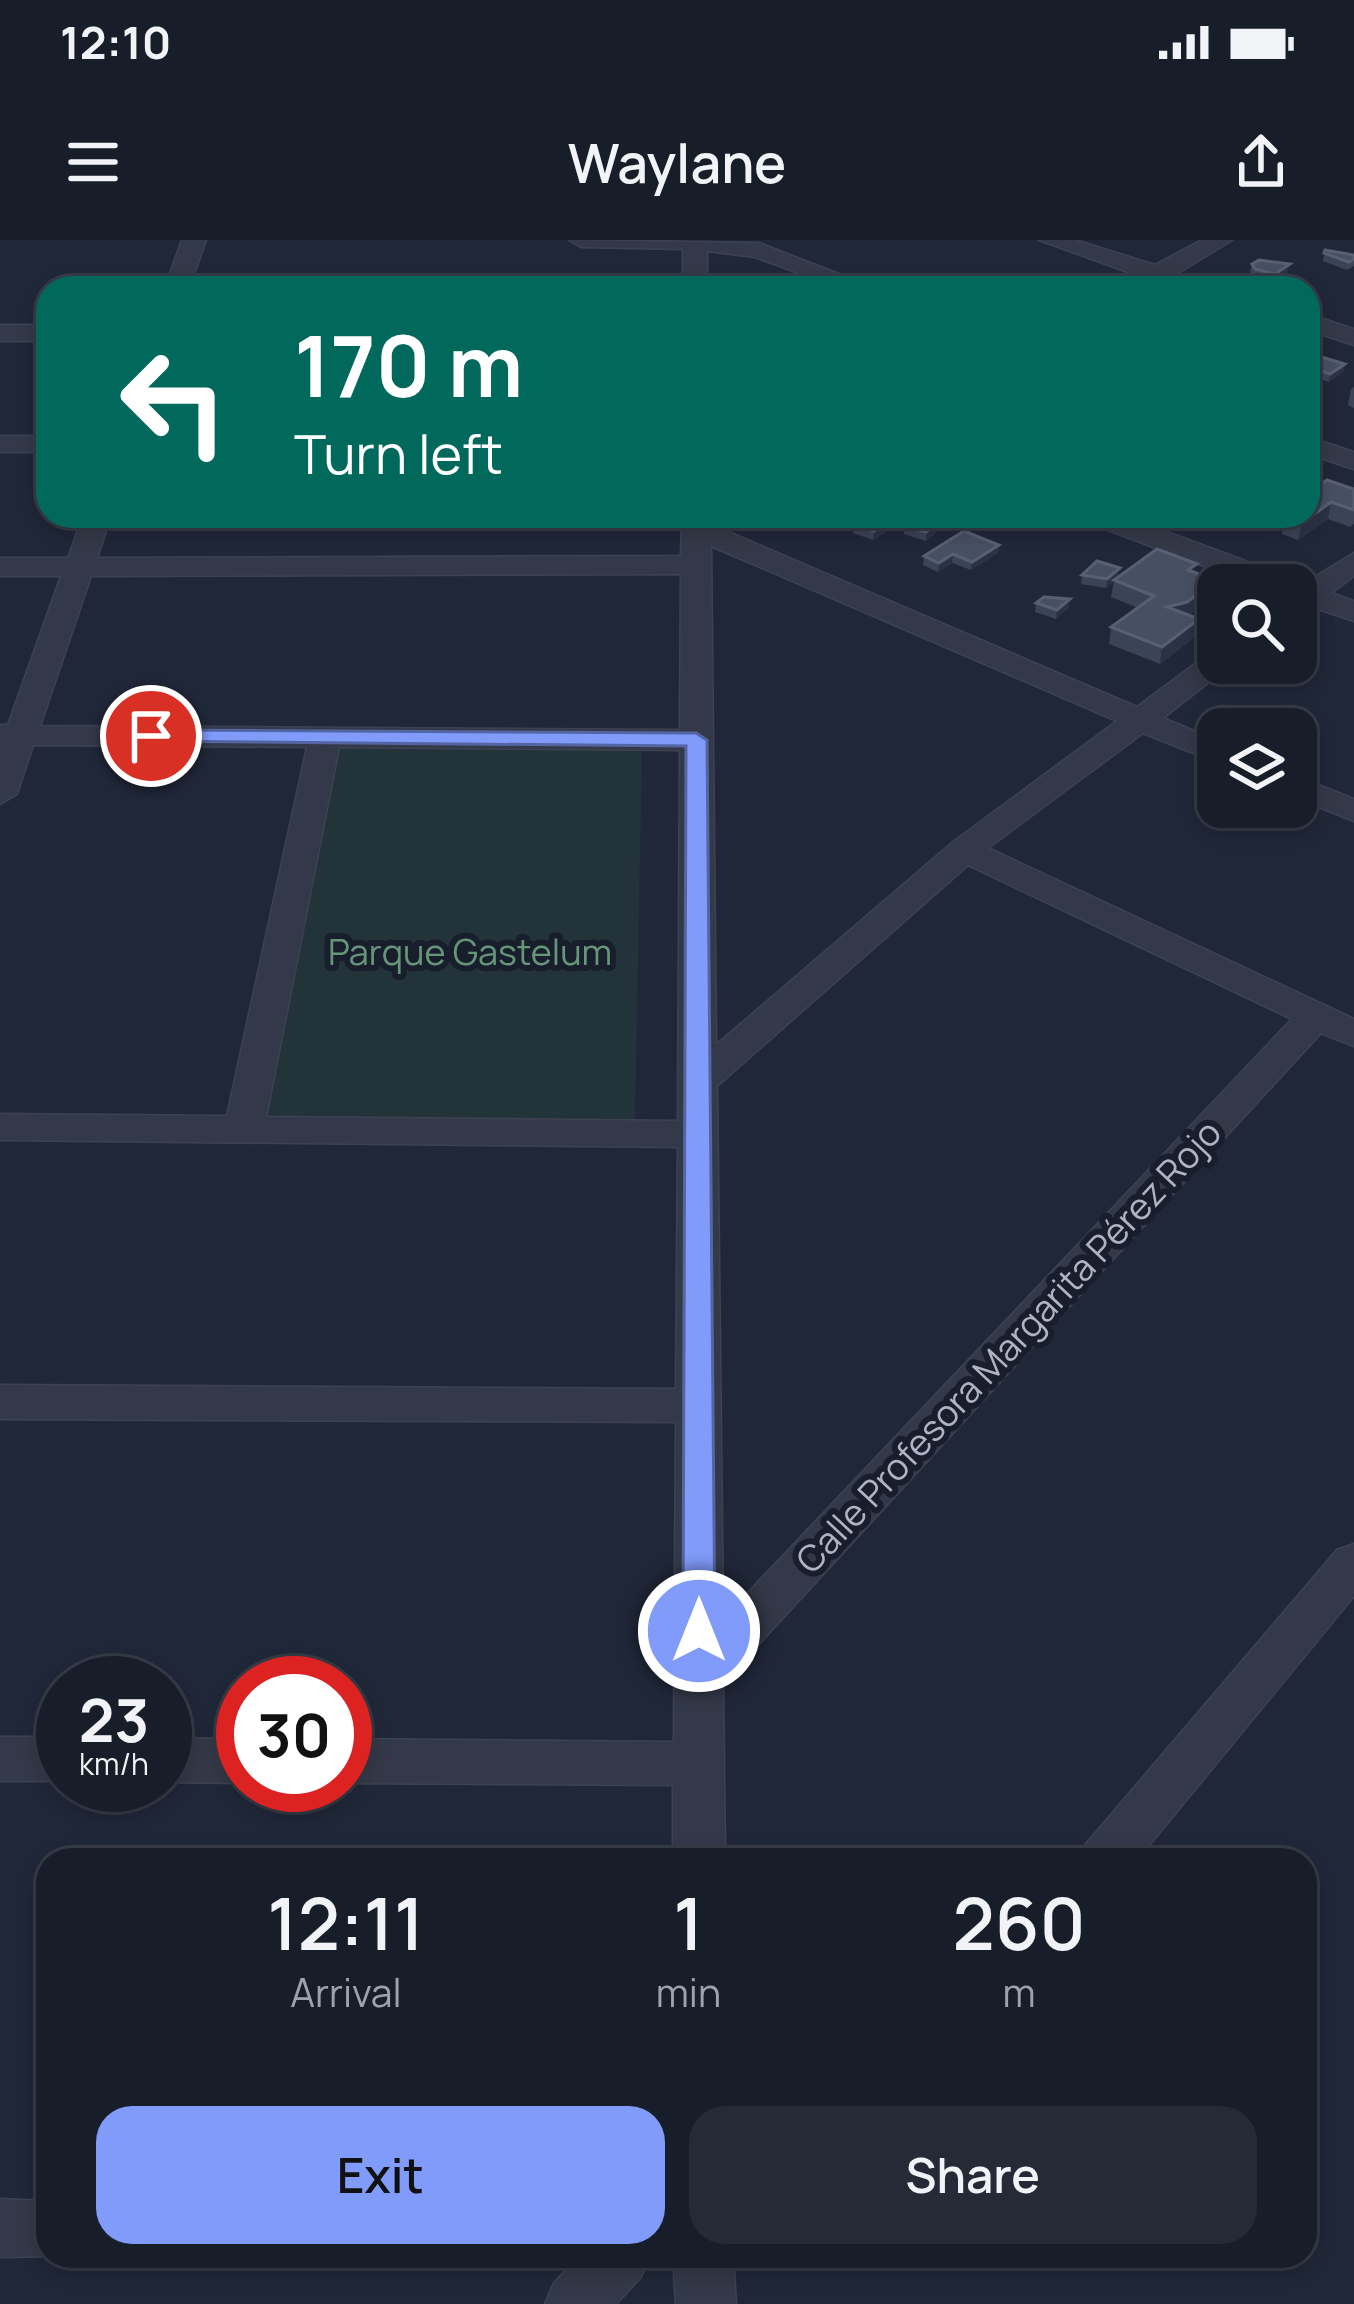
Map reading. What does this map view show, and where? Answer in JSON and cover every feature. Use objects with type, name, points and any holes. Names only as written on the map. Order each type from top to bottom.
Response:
[{"type":"street","points":[[181,276],[194,240]]},
{"type":"street","points":[[581,240],[695,241],[759,250],[829,276]]},
{"type":"street","points":[[1051,240],[1164,276]]},
{"type":"street","points":[[1154,276],[1220,240]]},
{"type":"street","points":[[695,241],[695,276]]},
{"type":"street","points":[[1320,326],[1354,337]]},
{"type":"street","points":[[0,333],[36,333]]},
{"type":"street","points":[[0,444],[36,444]]},
{"type":"street","points":[[1320,449],[1354,461]]},
{"type":"street","points":[[0,794],[10,735],[93,528]]},
{"type":"street","points":[[1128,528],[1220,564]]},
{"type":"street","points":[[699,1848],[696,740],[702,534]]},
{"type":"street","points":[[0,567],[702,534],[1197,744]]},
{"type":"street","points":[[1317,581],[1354,562]]},
{"type":"street","points":[[1317,600],[1354,612]]},
{"type":"street","points":[[697,1082],[964,850],[1197,677]]},
{"type":"street","points":[[10,735],[696,740]]},
{"type":"street","points":[[244,1130],[325,738]]},
{"type":"street","points":[[1317,795],[1354,811]]},
{"type":"street","points":[[964,850],[1335,1025]]},
{"type":"street","name":"Calle Profesora Margarita Pérez Rojo","points":[[699,1676],[1335,1025]]},
{"type":"street","points":[[0,1127],[697,1134]]},
{"type":"street","points":[[0,1402],[698,1406]]},
{"type":"street","points":[[1115,1848],[1354,1563]]},
{"type":"street","points":[[0,1759],[36,1760]]},
{"type":"street","points":[[372,1761],[698,1764]]},
{"type":"street","points":[[0,2228],[36,2230]]},
{"type":"street","points":[[575,2304],[609,2268]]},
{"type":"street","points":[[704,2268],[706,2304]]},
{"type":"green space","name":"Parque Gastelum","points":[[340,745],[642,751],[635,1121],[262,1117]]},
{"type":"building","points":[[1325,250],[1354,255],[1354,259],[1349,262]]},
{"type":"building","points":[[1259,260],[1290,264],[1275,274],[1255,269],[1252,264]]},
{"type":"building","points":[[1320,357],[1345,364],[1330,374],[1320,370]]},
{"type":"building","points":[[1327,480],[1354,489],[1354,510],[1331,502],[1320,510],[1320,485]]},
{"type":"building","points":[[964,531],[999,545],[972,562],[953,554],[939,563],[924,556]]},
{"type":"building","points":[[1157,549],[1197,564],[1188,570],[1197,573],[1197,594],[1167,607],[1197,621],[1162,647],[1111,627],[1154,596],[1114,580]]},
{"type":"building","points":[[1097,561],[1120,568],[1107,579],[1082,575]]},
{"type":"building","points":[[1044,597],[1070,599],[1057,610],[1036,603]]},
{"type":"route","points":[[151,736],[696,740],[699,1631]]}]
